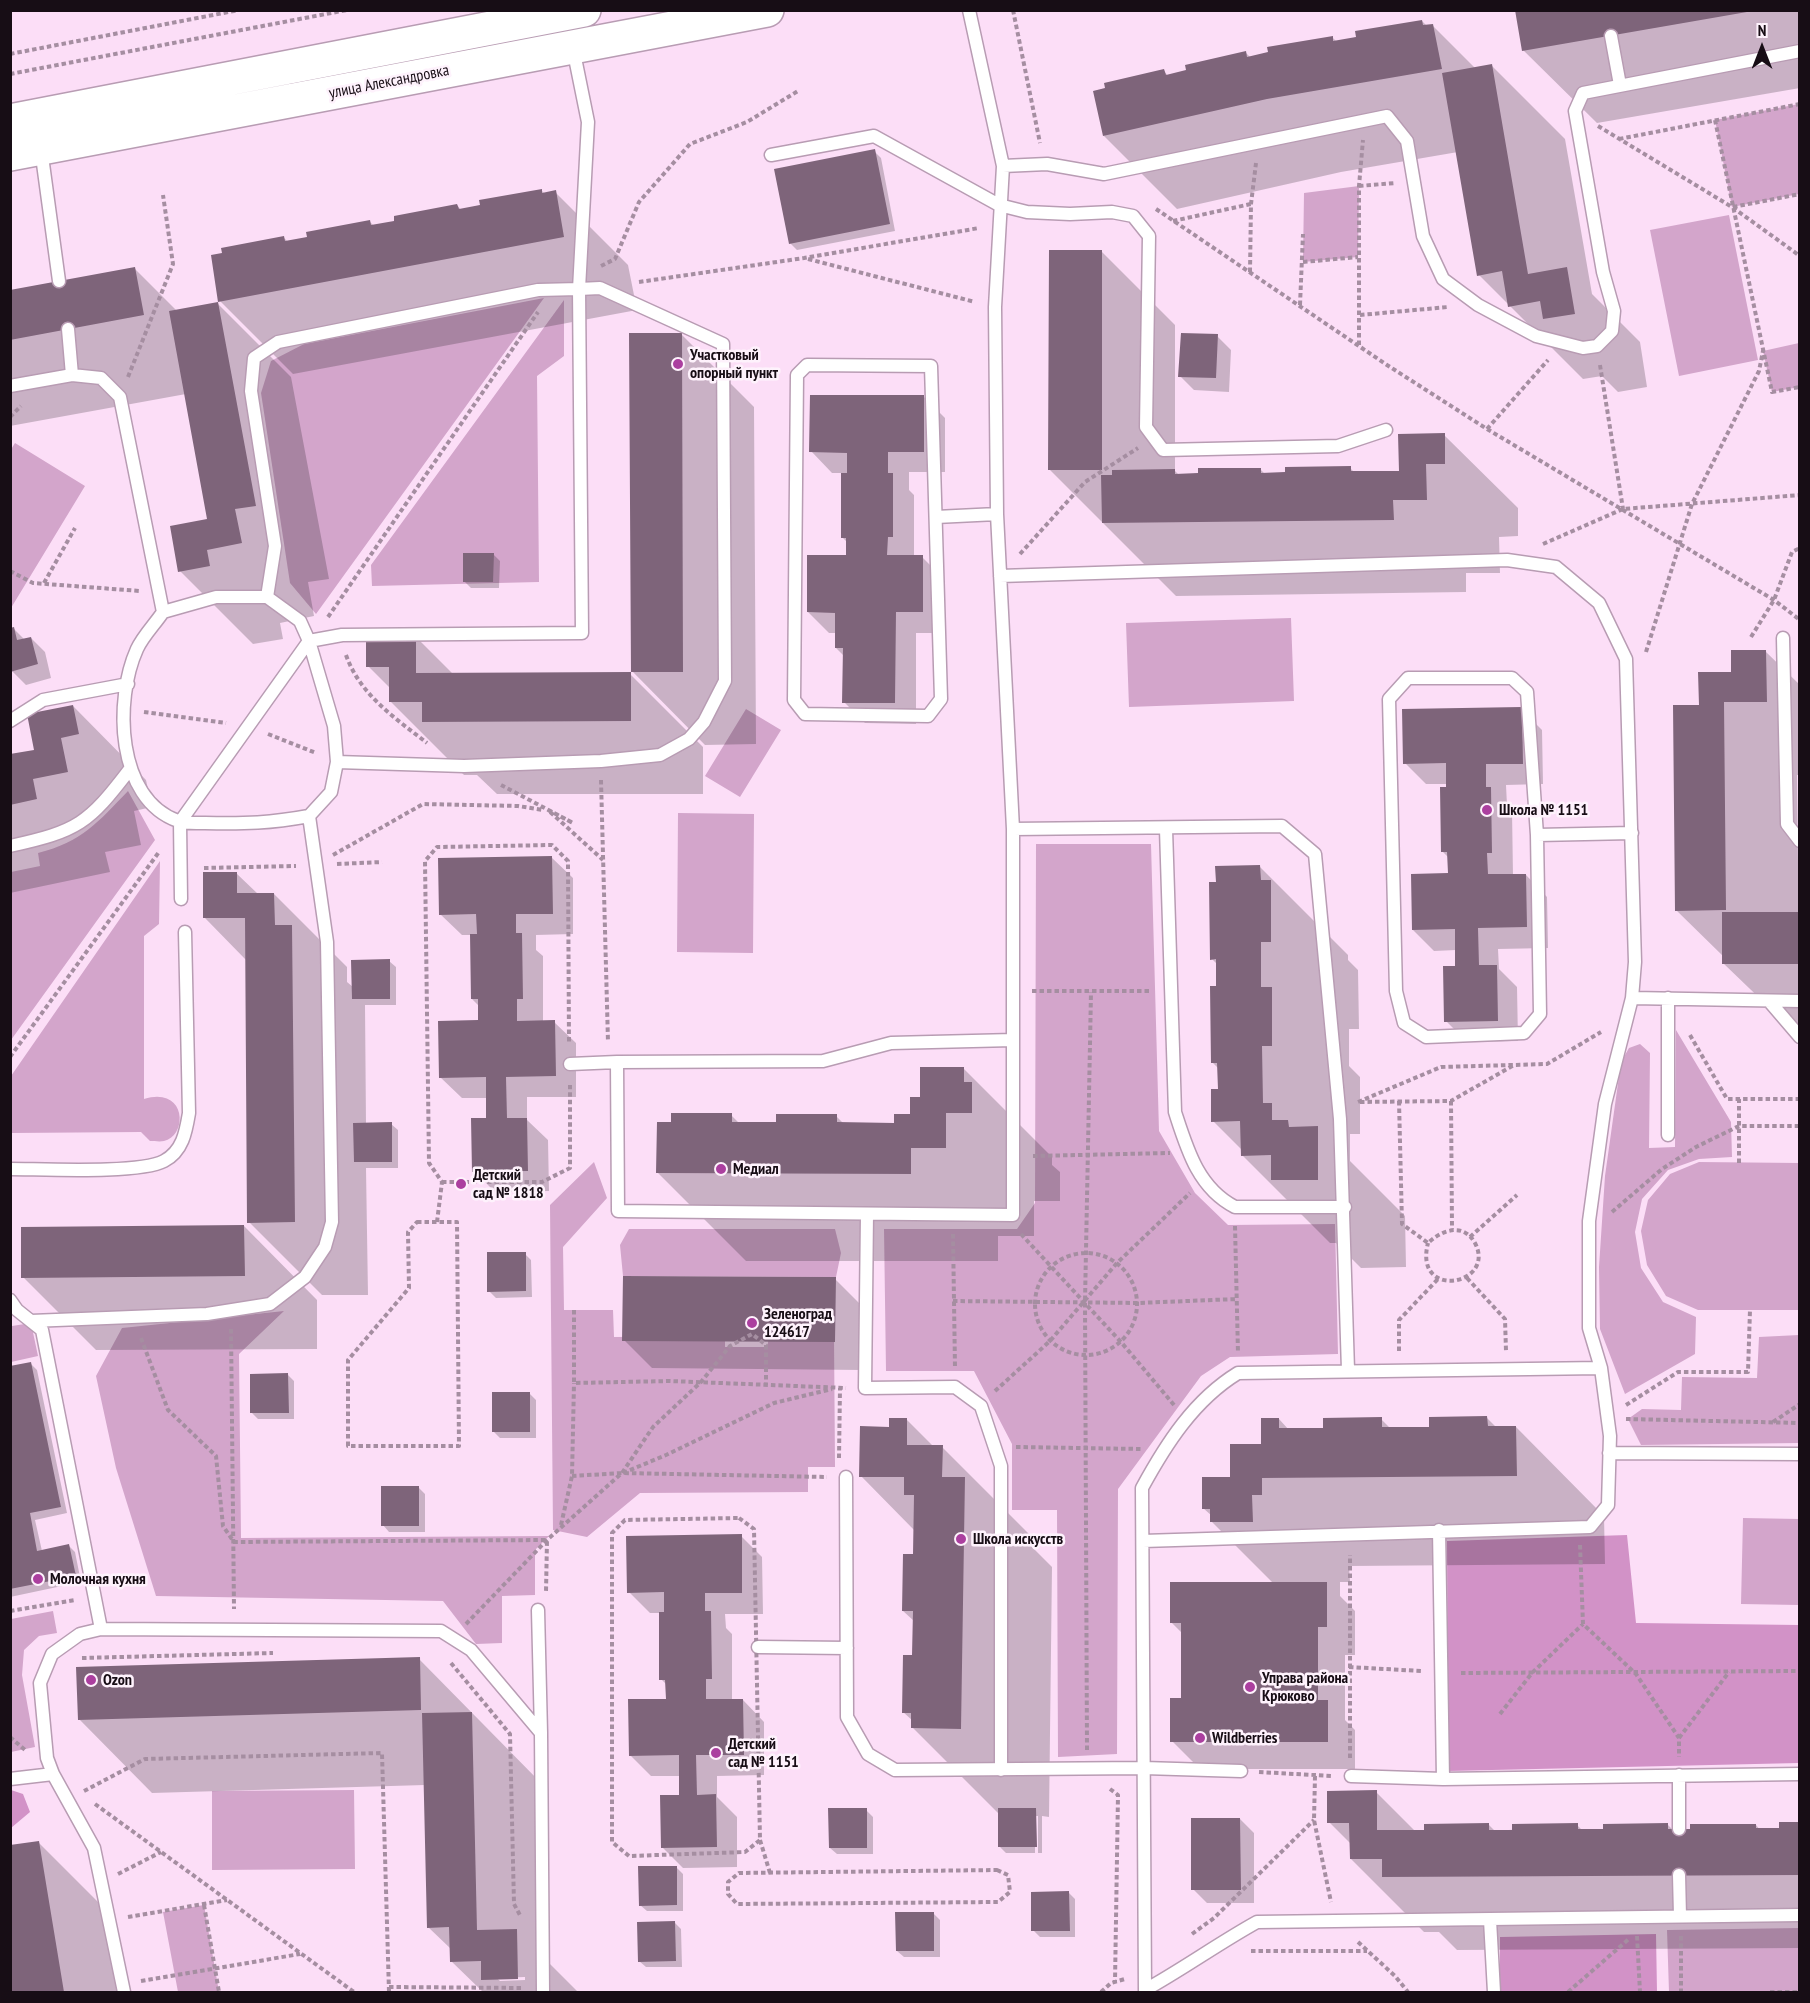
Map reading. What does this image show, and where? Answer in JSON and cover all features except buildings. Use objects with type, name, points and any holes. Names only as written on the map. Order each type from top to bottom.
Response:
[{"type":"main road","name":"улица Александровка","points":[[10,121],[572,27],[767,10]]},
{"type":"main road","name":"улица Александровка","points":[[26,151],[572,27]]},
{"type":"lane","points":[[617,1062],[618,1211],[1014,1215],[1014,830],[997,514],[995,307],[1003,166],[969,10]]},
{"type":"lane","points":[[180,899],[180,822],[309,641],[342,635],[582,633],[579,283],[588,122],[572,27]]},
{"type":"lane","points":[[1611,36],[1620,85]]},
{"type":"lane","points":[[1003,166],[1047,164],[1104,174],[1387,116],[1407,141],[1412,182],[1423,236],[1443,279],[1478,305],[1536,336],[1583,348],[1597,346],[1612,331],[1614,310],[1603,272],[1575,111],[1583,93],[1800,51]]},
{"type":"lane","points":[[771,155],[874,136],[999,205],[1028,212],[1070,214],[1112,212],[1133,216],[1149,236],[1146,427],[1163,450],[1338,446],[1386,430]]},
{"type":"lane","points":[[26,151],[59,281]]},
{"type":"lane","points":[[267,597],[275,546],[251,391],[254,358],[278,342],[538,290],[557,290],[579,283],[600,288],[723,344],[725,681],[704,722],[689,739],[660,755],[601,761],[464,766],[337,762]]},
{"type":"lane","points":[[68,329],[72,375]]},
{"type":"lane","points":[[807,364],[932,366],[936,517],[941,699],[928,716],[806,714],[794,700],[797,375],[807,364]]},
{"type":"lane","points":[[10,386],[72,375],[101,378],[120,397],[163,612]]},
{"type":"lane","points":[[936,517],[997,514]]},
{"type":"lane","points":[[1000,576],[1507,560],[1556,567],[1599,603],[1626,659],[1635,962],[1632,998],[1605,1104],[1589,1234],[1588,1328],[1601,1368],[1607,1417],[1610,1453],[1608,1505],[1590,1527],[1143,1541]]},
{"type":"lane","points":[[216,597],[267,597],[300,621],[309,641],[334,726],[337,762],[331,792],[309,816],[258,825],[180,822],[159,812],[142,794],[130,769],[122,709],[137,649],[163,612],[216,597]]},
{"type":"lane","points":[[1783,638],[1787,824],[1800,841]]},
{"type":"lane","points":[[1408,678],[1512,678],[1527,692],[1537,835],[1540,1014],[1524,1033],[1426,1037],[1404,1023],[1396,991],[1389,699],[1408,678]]},
{"type":"lane","points":[[10,721],[43,700],[128,684]]},
{"type":"lane","points":[[10,846],[54,837],[85,822],[130,769]]},
{"type":"lane","points":[[31,1321],[207,1314],[270,1304],[305,1277],[325,1247],[332,1222],[327,942],[314,866],[309,816]]},
{"type":"lane","points":[[1014,830],[1282,826],[1315,854],[1340,1119],[1345,1207],[1348,1370]]},
{"type":"lane","points":[[1166,829],[1169,990],[1175,1112],[1188,1152],[1203,1180],[1219,1199],[1235,1207],[1345,1207]]},
{"type":"lane","points":[[1537,835],[1632,833]]},
{"type":"lane","points":[[10,1169],[132,1168],[164,1161],[174,1153],[184,1138],[189,1113],[184,932]]},
{"type":"lane","points":[[1632,998],[1800,1001]]},
{"type":"lane","points":[[1668,998],[1668,1135]]},
{"type":"lane","points":[[1770,1002],[1800,1037]]},
{"type":"lane","points":[[570,1064],[823,1061],[891,1043],[1013,1040]]},
{"type":"lane","points":[[867,1214],[865,1388],[955,1387],[981,1406],[1001,1467],[1001,1770]]},
{"type":"lane","points":[[10,1300],[17,1310],[42,1330],[101,1629]]},
{"type":"lane","points":[[1601,1368],[1238,1373],[1222,1383],[1186,1419],[1163,1450],[1142,1488],[1145,1991],[1257,1922],[1800,1915]]},
{"type":"lane","points":[[1610,1453],[1800,1454]]},
{"type":"lane","points":[[842,1477],[847,1717],[868,1754],[895,1770],[1144,1768],[1241,1771]]},
{"type":"lane","points":[[1439,1530],[1443,1779]]},
{"type":"lane","points":[[538,1610],[543,1992]]},
{"type":"lane","points":[[123,1988],[94,1848],[53,1774],[47,1758],[40,1683],[52,1654],[80,1634],[101,1629],[441,1630],[471,1650],[541,1733]]},
{"type":"lane","points":[[758,1647],[847,1648]]},
{"type":"lane","points":[[10,1779],[53,1774]]},
{"type":"lane","points":[[1351,1776],[1443,1779],[1800,1774]]},
{"type":"lane","points":[[1679,1775],[1679,1828]]},
{"type":"lane","points":[[1679,1875],[1680,1916]]},
{"type":"lane","points":[[1490,1920],[1494,1992]]},
{"type":"path","points":[[10,54],[239,10]]},
{"type":"path","points":[[10,74],[347,10]]},
{"type":"path","points":[[1013,10],[1038,142],[1047,146]]},
{"type":"path","points":[[579,283],[615,259],[639,202],[690,144],[747,122],[798,90]]},
{"type":"path","points":[[1618,139],[1800,104]]},
{"type":"path","points":[[1575,111],[1732,207],[1800,256]]},
{"type":"path","points":[[1715,120],[1772,392],[1799,387],[1800,392]]},
{"type":"path","points":[[1359,346],[1359,186],[1365,121]]},
{"type":"path","points":[[1250,273],[1251,204],[1258,143]]},
{"type":"path","points":[[1359,186],[1412,182]]},
{"type":"path","points":[[1732,207],[1800,194]]},
{"type":"path","points":[[120,397],[173,264],[163,195]]},
{"type":"path","points":[[1173,221],[1251,204]]},
{"type":"path","points":[[1153,207],[1487,429],[1774,600],[1800,620]]},
{"type":"path","points":[[600,288],[804,258],[999,224]]},
{"type":"path","points":[[1300,306],[1303,234]]},
{"type":"path","points":[[1303,262],[1358,257]]},
{"type":"path","points":[[804,258],[995,307]]},
{"type":"path","points":[[309,641],[340,601],[535,316],[557,290]]},
{"type":"path","points":[[1360,315],[1478,305]]},
{"type":"path","points":[[1487,429],[1562,344]]},
{"type":"path","points":[[1597,346],[1623,509]]},
{"type":"path","points":[[1645,654],[1692,504],[1759,371],[1763,351]]},
{"type":"path","points":[[1000,576],[1085,482],[1154,438]]},
{"type":"path","points":[[1507,560],[1623,509],[1800,495]]},
{"type":"path","points":[[44,583],[75,528]]},
{"type":"path","points":[[1751,637],[1774,600],[1792,552],[1800,548]]},
{"type":"path","points":[[10,571],[33,583],[159,592]]},
{"type":"path","points":[[314,866],[423,804],[518,806],[548,810],[573,823],[430,746],[377,703],[352,672],[343,646],[340,601]]},
{"type":"path","points":[[601,761],[606,1039],[617,1062]]},
{"type":"path","points":[[548,810],[603,860]]},
{"type":"path","points":[[10,1057],[180,822]]},
{"type":"path","points":[[437,1222],[442,1182],[429,1163],[425,861],[437,847],[552,845],[568,861],[570,1168],[542,1182],[442,1182]]},
{"type":"path","points":[[204,868],[382,862]]},
{"type":"path","points":[[1014,990],[1091,992],[1169,990]]},
{"type":"path","points":[[1091,992],[1085,1302],[1087,1769],[1118,1795],[1114,1982]]},
{"type":"path","points":[[1668,998],[1727,1099],[1800,1099]]},
{"type":"path","points":[[1515,1064],[1451,1101],[1356,1102],[1441,1067],[1515,1064],[1547,1064],[1626,1017]]},
{"type":"path","points":[[1739,1099],[1739,1163]]},
{"type":"path","points":[[1399,1101],[1402,1224],[1428,1243]]},
{"type":"path","points":[[1451,1101],[1452,1229]]},
{"type":"path","points":[[1589,1234],[1662,1169],[1696,1147],[1739,1126],[1800,1126]]},
{"type":"path","points":[[1015,1157],[1188,1152]]},
{"type":"path","points":[[981,1406],[1050,1341],[1117,1263],[1203,1180]]},
{"type":"path","points":[[1470,1237],[1517,1195]]},
{"type":"path","points":[[1235,1207],[1238,1373]]},
{"type":"path","points":[[953,1215],[955,1387]]},
{"type":"path","points":[[1004,1215],[1121,1342],[1186,1419]]},
{"type":"path","points":[[417,1222],[437,1222],[458,1222],[459,1446],[348,1446],[348,1360],[409,1288],[408,1232],[417,1222]]},
{"type":"path","points":[[1452,1229],[1465,1232],[1470,1237],[1478,1255],[1475,1268],[1467,1278],[1454,1283],[1438,1279],[1429,1269],[1425,1256],[1428,1243],[1437,1234],[1452,1229]]},
{"type":"path","points":[[1086,1253],[1107,1257],[1117,1263],[1127,1273],[1135,1287],[1138,1303],[1131,1329],[1121,1342],[1110,1350],[1086,1356],[1071,1353],[1050,1341],[1037,1318],[1035,1302],[1039,1284],[1051,1268],[1067,1257],[1086,1253]]},
{"type":"path","points":[[1467,1278],[1505,1319],[1506,1369]]},
{"type":"path","points":[[1399,1370],[1399,1320],[1438,1279]]},
{"type":"path","points":[[953,1300],[1138,1303],[1237,1299]]},
{"type":"path","points":[[231,1310],[234,1628]]},
{"type":"path","points":[[560,1527],[572,1476],[574,1310]]},
{"type":"path","points":[[1607,1417],[1678,1372],[1748,1372],[1750,1310]]},
{"type":"path","points":[[133,1317],[168,1410],[216,1456],[223,1526],[234,1542]]},
{"type":"path","points":[[453,1638],[560,1527],[622,1473],[653,1427],[701,1382],[730,1346],[752,1334],[766,1345],[766,1385]]},
{"type":"path","points":[[574,1383],[701,1382],[865,1388]]},
{"type":"path","points":[[622,1473],[666,1455],[774,1403],[840,1388]]},
{"type":"path","points":[[572,1476],[622,1473],[842,1477],[840,1388]]},
{"type":"path","points":[[1771,1422],[1800,1404]]},
{"type":"path","points":[[1607,1417],[1800,1423]]},
{"type":"path","points":[[994,1447],[1163,1450]]},
{"type":"path","points":[[760,1840],[745,1852],[629,1856],[612,1842],[612,1533],[625,1520],[739,1518],[754,1529],[760,1840],[770,1873]]},
{"type":"path","points":[[1580,1527],[1583,1624],[1636,1674],[1679,1738],[1679,1775]]},
{"type":"path","points":[[1241,1771],[1351,1776],[1350,1533]]},
{"type":"path","points":[[234,1542],[547,1540]]},
{"type":"path","points":[[538,1610],[546,1600],[547,1540]]},
{"type":"path","points":[[10,1611],[95,1597]]},
{"type":"path","points":[[1500,1714],[1532,1673],[1583,1624]]},
{"type":"path","points":[[75,1658],[274,1653]]},
{"type":"path","points":[[446,1657],[510,1734],[514,1904],[525,1923]]},
{"type":"path","points":[[1349,1667],[1441,1673],[1636,1674],[1800,1671]]},
{"type":"path","points":[[1679,1738],[1729,1672]]},
{"type":"path","points":[[10,1737],[53,1774]]},
{"type":"path","points":[[354,1992],[80,1793],[145,1759],[382,1753],[389,1990],[524,1988],[524,1977]]},
{"type":"path","points":[[1315,1776],[1314,1820],[1335,1921],[1395,1976],[1408,1992]]},
{"type":"path","points":[[1186,1939],[1214,1918],[1314,1820]]},
{"type":"path","points":[[101,1882],[162,1852]]},
{"type":"path","points":[[997,1870],[1008,1875],[1010,1892],[998,1902],[737,1904],[728,1894],[728,1882],[739,1873],[770,1873],[997,1870]]},
{"type":"path","points":[[109,1919],[227,1900]]},
{"type":"path","points":[[204,1905],[219,1992]]},
{"type":"path","points":[[1680,1916],[1681,1992]]},
{"type":"path","points":[[1568,1992],[1637,1931],[1640,1992]]},
{"type":"path","points":[[1209,1950],[1367,1950]]},
{"type":"path","points":[[123,1988],[300,1954]]},
{"type":"path","points":[[1770,1992],[1800,1992]]},
{"type":"shaded area","points":[[1799,104],[1799,194],[1732,207],[1715,120]]},
{"type":"shaded area","points":[[1359,186],[1358,257],[1303,262],[1304,193]]},
{"type":"shaded area","points":[[1729,215],[1758,360],[1679,376],[1650,230]]},
{"type":"shaded area","points":[[544,298],[316,614],[290,583],[261,393],[271,361],[304,344]]},
{"type":"shaded area","points":[[564,300],[564,356],[537,376],[539,582],[372,586],[371,565]]},
{"type":"shaded area","points":[[1799,343],[1799,387],[1772,392],[1763,351]]},
{"type":"shaded area","points":[[15,443],[85,486],[11,608],[10,451]]},
{"type":"shaded area","points":[[1291,618],[1294,701],[1129,707],[1126,623]]},
{"type":"shaded area","points":[[746,709],[781,730],[740,797],[705,776]]},
{"type":"shaded area","points":[[128,791],[155,840],[11,1040],[11,872],[40,866],[38,853],[78,837]]},
{"type":"shaded area","points":[[678,813],[754,814],[753,953],[677,952]]},
{"type":"shaded area","points":[[1036,844],[1151,844],[1159,1131],[1195,1193],[1228,1225],[1335,1224],[1338,1354],[1230,1357],[1201,1376],[1118,1489],[1117,1754],[1058,1757],[1057,1510],[1012,1510],[1012,1444],[974,1371],[886,1371],[884,1229],[1017,1229],[1035,1203]]},
{"type":"shaded area","points":[[160,861],[159,924],[144,936],[144,1099],[158,1097],[169,1099],[176,1105],[180,1122],[177,1130],[172,1137],[164,1141],[150,1141],[141,1132],[11,1133],[11,1076]]},
{"type":"shaded area","points":[[1676,1030],[1731,1122],[1732,1157],[1699,1159],[1668,1170],[1642,1199],[1635,1232],[1641,1268],[1663,1302],[1696,1317],[1695,1354],[1625,1394],[1600,1329],[1599,1267],[1605,1176],[1621,1062],[1629,1048],[1640,1044],[1650,1053],[1649,1148],[1675,1147]]},
{"type":"shaded area","points":[[594,1162],[607,1198],[563,1247],[564,1310],[613,1310],[614,1337],[725,1336],[725,1347],[768,1347],[768,1336],[834,1335],[835,1467],[808,1467],[808,1492],[640,1493],[587,1537],[553,1530],[550,1205]]},
{"type":"shaded area","points":[[1699,1162],[1799,1163],[1799,1310],[1698,1310],[1666,1296],[1647,1265],[1641,1231],[1648,1200],[1670,1174]]},
{"type":"shaded area","points":[[629,1229],[835,1229],[841,1253],[836,1277],[623,1276],[620,1245]]},
{"type":"shaded area","points":[[284,1311],[239,1354],[241,1538],[549,1536],[535,1550],[535,1595],[502,1596],[502,1643],[476,1644],[443,1601],[156,1596],[116,1468],[96,1376],[122,1328]]},
{"type":"shaded area","points":[[31,1323],[38,1356],[11,1362],[10,1324],[12,1326]]},
{"type":"shaded area","points":[[1799,1335],[1799,1443],[1641,1445],[1628,1419],[1642,1409],[1681,1410],[1682,1377],[1757,1378],[1759,1337]]},
{"type":"shaded area","points":[[1743,1518],[1799,1519],[1799,1605],[1741,1604]]},
{"type":"shaded area","points":[[1627,1535],[1636,1623],[1799,1625],[1799,1763],[1448,1771],[1447,1541]]},
{"type":"shaded area","points":[[53,1611],[57,1633],[39,1636],[24,1650],[22,1675],[35,1747],[11,1752],[11,1619]]},
{"type":"shaded area","points":[[11,1790],[23,1794],[30,1812],[11,1828]]},
{"type":"shaded area","points":[[354,1790],[355,1869],[212,1870],[212,1791]]},
{"type":"shaded area","points":[[204,1905],[219,1992],[178,1992],[163,1912]]},
{"type":"shaded area","points":[[1799,1928],[1799,1992],[1669,1992],[1667,1930]]},
{"type":"shaded area","points":[[1656,1934],[1657,1992],[1500,1992],[1500,1937]]},
{"type":"place","name":"Участковый опорный пункт","points":[[678,364]]},
{"type":"place","name":"Школа № 1151","points":[[1487,810]]},
{"type":"place","name":"Медиал","points":[[721,1169]]},
{"type":"place","name":"Детский сад № 1818","points":[[461,1184]]},
{"type":"place","name":"Зеленоград 124617","points":[[752,1323]]},
{"type":"place","name":"Школа искусств","points":[[961,1539]]},
{"type":"place","name":"Молочная кухня","points":[[38,1579]]},
{"type":"place","name":"Ozon","points":[[91,1680]]},
{"type":"place","name":"Управа района Крюково","points":[[1250,1687]]},
{"type":"place","name":"Wildberries","points":[[1200,1738]]},
{"type":"place","name":"Детский сад № 1151","points":[[716,1753]]}]
